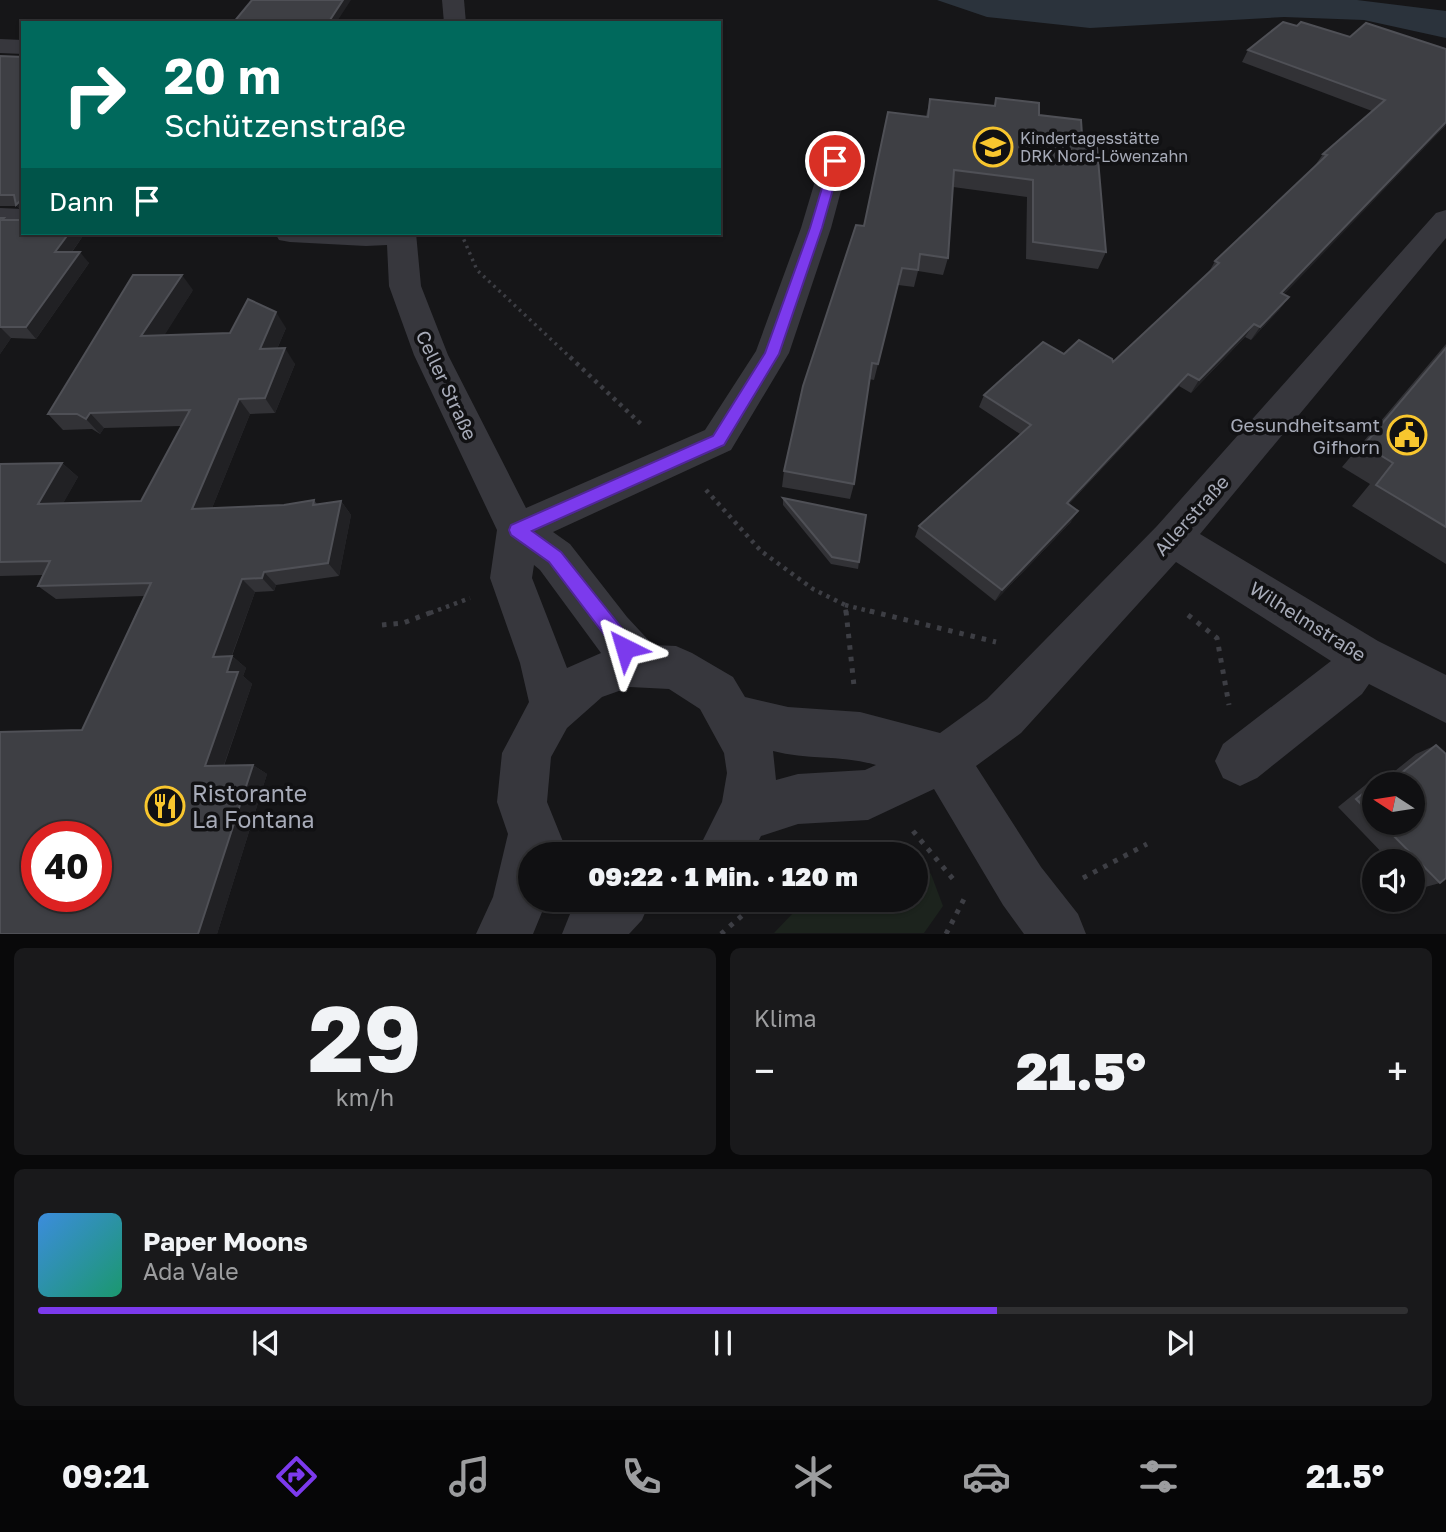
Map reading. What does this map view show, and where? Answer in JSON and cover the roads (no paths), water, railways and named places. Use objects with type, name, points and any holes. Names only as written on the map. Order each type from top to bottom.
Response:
[{"type":"street","points":[[453,0],[455,21]]},
{"type":"street","points":[[0,46],[21,47]]},
{"type":"street","points":[[554,706],[543,663],[511,578],[517,530],[718,440],[772,354],[816,228],[835,161]]},
{"type":"street","points":[[0,217],[21,218]]},
{"type":"street","name":"Allerstraße","points":[[733,834],[798,799],[867,795],[943,758],[975,739],[1004,716],[1172,538],[1446,219]]},
{"type":"street","points":[[341,235],[384,235]]},
{"type":"street","name":"Celler Straße","points":[[401,235],[405,286],[431,355],[517,530],[555,557],[611,632],[640,663]]},
{"type":"street","name":"Wilhelmstraße","points":[[1172,538],[1362,656],[1446,700]]},
{"type":"street","points":[[1240,761],[1346,678],[1362,656]]},
{"type":"street","points":[[535,842],[523,808],[522,782],[526,755],[538,728],[554,706],[585,680],[607,670],[640,663],[663,665],[691,674],[714,690],[737,719],[749,751],[751,786],[733,834]]},
{"type":"street","points":[[737,719],[788,731],[860,736],[943,758],[1022,886],[1058,933]]},
{"type":"street","points":[[504,933],[518,905]]},
{"type":"place","name":"Kindertagesstätte DRK Nord-Löwenzahn","points":[[993,147]]},
{"type":"place","name":"Gesundheitsamt Gifhorn","points":[[1407,435]]},
{"type":"place","name":"Ristorante La Fontana","points":[[165,806]]}]
